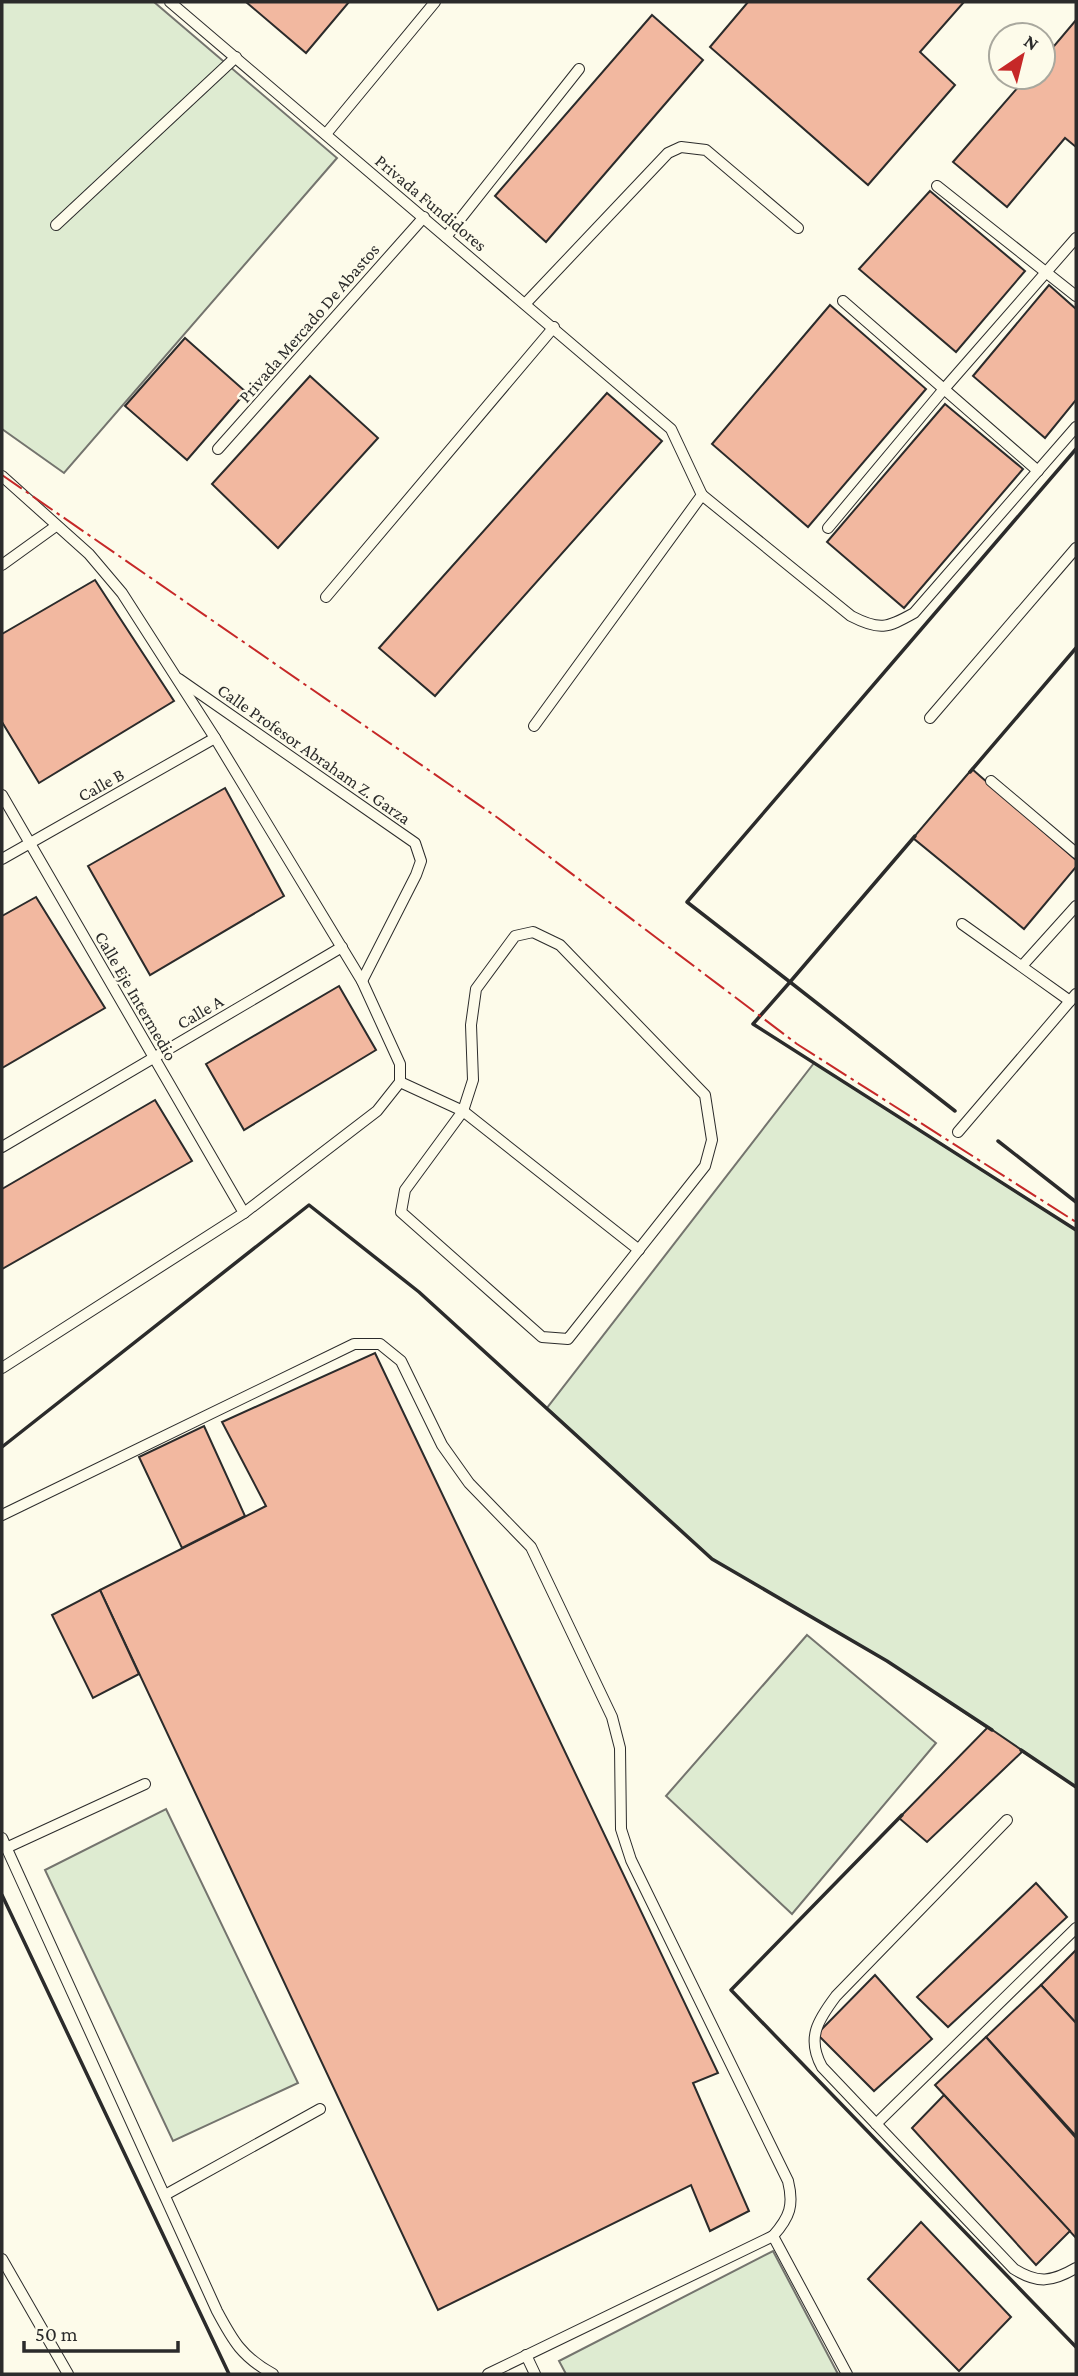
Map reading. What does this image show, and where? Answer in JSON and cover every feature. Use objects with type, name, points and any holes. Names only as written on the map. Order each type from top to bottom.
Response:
[{"type":"lane","name":"Privada Fundidores","points":[[170,2],[671,429],[702,495]]},
{"type":"lane","points":[[326,134],[435,2]]},
{"type":"lane","points":[[55,225],[236,57]]},
{"type":"lane","points":[[446,237],[579,69]]},
{"type":"lane","points":[[525,303],[668,153],[681,147],[706,150],[798,228]]},
{"type":"lane","points":[[937,186],[1076,296]]},
{"type":"lane","name":"Privada Mercado De Abastos","points":[[218,450],[424,217]]},
{"type":"lane","points":[[828,528],[1076,237]]},
{"type":"lane","points":[[843,301],[1038,471]]},
{"type":"lane","points":[[326,597],[554,327]]},
{"type":"lane","points":[[534,726],[702,495],[851,616],[870,626],[890,627],[914,613],[1076,427]]},
{"type":"lane","name":"Calle Profesor Abraham Z. Garza","points":[[2,476],[89,554],[122,593],[215,738],[362,981],[400,1064],[400,1082]]},
{"type":"lane","points":[[2,565],[57,526]]},
{"type":"lane","points":[[930,718],[1076,548]]},
{"type":"lane","name":"Calle Profesor Abraham Z. Garza","points":[[174,675],[415,843],[421,861],[416,875],[362,981]]},
{"type":"lane","name":"Calle B","points":[[2,859],[215,738]]},
{"type":"lane","points":[[991,781],[1076,853]]},
{"type":"lane","name":"Calle Eje Intermedio","points":[[2,795],[244,1213]]},
{"type":"lane","points":[[1022,966],[1076,906]]},
{"type":"lane","points":[[958,1132],[1073,998],[962,924]]},
{"type":"lane","points":[[533,932],[560,945],[705,1095],[712,1140],[705,1166],[568,1339],[542,1337],[401,1212],[405,1189],[463,1111],[473,1080],[471,1025],[476,989],[515,936],[533,932]]},
{"type":"lane","name":"Calle A","points":[[2,1147],[342,947]]},
{"type":"lane","points":[[2,1368],[244,1213],[377,1111],[400,1082],[463,1111],[639,1250]]},
{"type":"lane","points":[[2,1515],[355,1345],[380,1344],[401,1361],[442,1444],[469,1483],[531,1547],[612,1717],[620,1748],[621,1829],[631,1860],[788,2181],[793,2201],[787,2220],[773,2236],[488,2374]]},
{"type":"lane","points":[[145,1784],[4,1843],[236,2347],[256,2365],[273,2374]]},
{"type":"lane","points":[[1007,1820],[836,1996],[817,2023],[813,2038],[814,2054],[822,2067],[1014,2269],[1031,2280],[1054,2281],[1076,2268]]},
{"type":"lane","points":[[876,2124],[1076,1928]]},
{"type":"lane","points":[[166,2195],[320,2109]]},
{"type":"lane","points":[[773,2236],[847,2374]]},
{"type":"lane","points":[[2,2259],[68,2374]]},
{"type":"lane","points":[[526,2356],[536,2374]]},
{"type":"green space","points":[[2,2],[154,2],[337,158],[64,473],[2,429]]},
{"type":"green space","points":[[814,1063],[1076,1230],[1076,1787],[887,1661],[712,1559],[547,1408]]},
{"type":"green space","points":[[807,1635],[936,1743],[792,1914],[666,1796]]},
{"type":"green space","points":[[166,1809],[298,2083],[173,2141],[45,1870]]},
{"type":"green space","points":[[773,2251],[838,2374],[566,2374],[559,2361]]},
{"type":"building","points":[[246,2],[349,2],[306,53]]},
{"type":"building","points":[[748,2],[964,2],[920,52],[955,85],[868,185],[710,47]]},
{"type":"building","points":[[652,15],[703,60],[546,242],[495,196]]},
{"type":"building","points":[[1076,20],[1076,147],[1065,138],[1007,207],[953,162],[1015,91],[1057,91],[1057,42]]},
{"type":"building","points":[[930,191],[1025,271],[956,352],[859,269]]},
{"type":"building","points":[[1049,285],[1076,309],[1076,400],[1045,438],[973,376]]},
{"type":"building","points":[[830,305],[926,389],[808,527],[712,444]]},
{"type":"building","points":[[185,338],[246,392],[187,460],[125,406]]},
{"type":"building","points":[[310,376],[378,438],[278,548],[212,484]]},
{"type":"building","points":[[607,393],[662,441],[435,696],[379,648]]},
{"type":"building","points":[[945,404],[1023,469],[904,608],[827,542]]},
{"type":"building","points":[[95,580],[174,701],[39,783],[2,722],[2,634]]},
{"type":"building","points":[[972,769],[1076,860],[1076,867],[1024,929],[913,838]]},
{"type":"building","points":[[225,788],[284,896],[150,975],[88,866]]},
{"type":"building","points":[[36,897],[105,1008],[2,1068],[2,916]]},
{"type":"building","points":[[339,986],[376,1050],[244,1130],[206,1064]]},
{"type":"building","points":[[155,1100],[192,1161],[2,1269],[2,1189]]},
{"type":"building","points":[[375,1353],[718,2073],[693,2083],[749,2211],[710,2231],[691,2185],[438,2310],[100,1590],[266,1506],[222,1422]]},
{"type":"building","points":[[204,1426],[245,1516],[182,1548],[139,1457]]},
{"type":"building","points":[[100,1590],[139,1674],[93,1698],[52,1615]]},
{"type":"building","points":[[988,1727],[1023,1751],[927,1842],[899,1818]]},
{"type":"building","points":[[1036,1883],[1067,1917],[948,2027],[917,1997]]},
{"type":"building","points":[[1076,1950],[1076,2023],[1041,1985]]},
{"type":"building","points":[[875,1975],[932,2039],[874,2091],[817,2034]]},
{"type":"building","points":[[1041,1985],[1076,2023],[1076,2136],[986,2037]]},
{"type":"building","points":[[986,2037],[1076,2138],[1076,2238],[935,2085]]},
{"type":"building","points":[[944,2095],[1070,2231],[1036,2265],[912,2128]]},
{"type":"building","points":[[921,2222],[1011,2317],[959,2371],[868,2279]]},
{"type":"wall","points":[[915,836],[790,982],[687,902],[1076,449]]},
{"type":"wall","points":[[970,772],[1076,648]]},
{"type":"wall","points":[[955,1111],[790,982],[753,1024],[1076,1230]]},
{"type":"wall","points":[[998,1141],[1076,1202]]},
{"type":"wall","points":[[2,1447],[309,1205],[419,1292],[712,1559],[887,1661],[992,1730]]},
{"type":"wall","points":[[1021,1750],[1076,1787]]},
{"type":"wall","points":[[902,1815],[731,1990],[1076,2347]]},
{"type":"wall","points":[[2,1895],[229,2374]]},
{"type":"power","points":[[2,475],[498,818],[797,1044],[1076,1222]]}]
